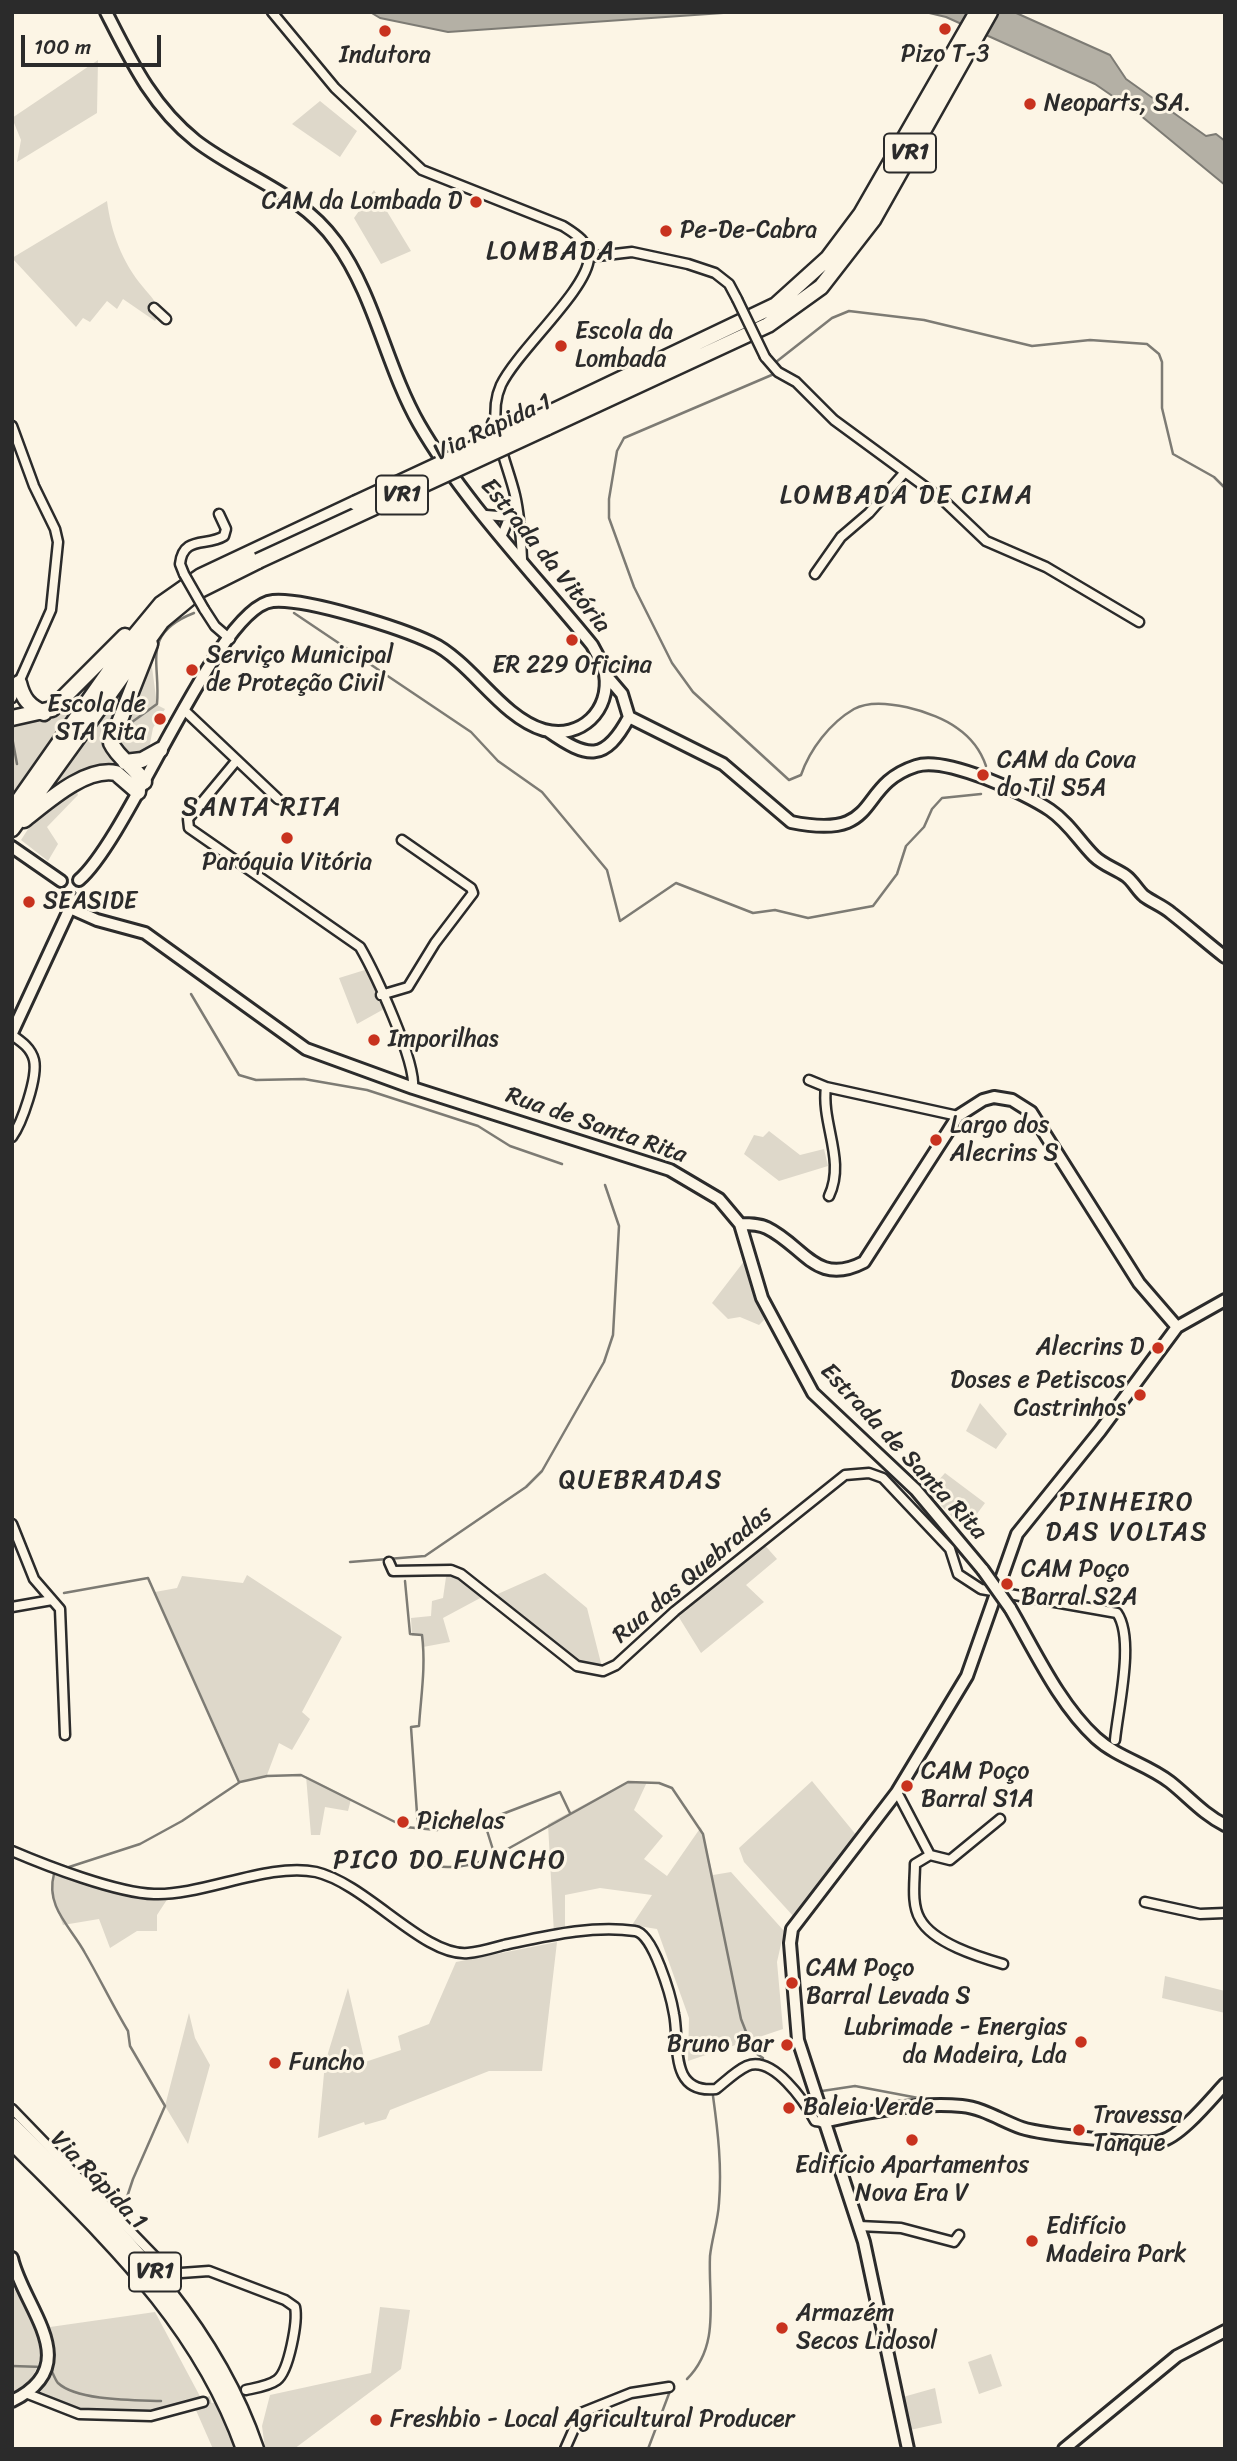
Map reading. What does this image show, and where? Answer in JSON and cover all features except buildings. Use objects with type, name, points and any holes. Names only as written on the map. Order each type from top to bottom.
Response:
[{"type":"highway","name":"Via Rápida 1","points":[[12,810],[157,617],[256,556],[544,422],[760,315],[810,276],[848,234],[861,214],[977,12]]},
{"type":"highway","name":"Via Rápida 1","points":[[544,422],[768,325],[821,287],[873,220],[990,12]]},
{"type":"highway","name":"Via Rápida 1","points":[[12,830],[157,617]]},
{"type":"highway","points":[[12,718],[44,713],[157,617]]},
{"type":"highway","points":[[141,787],[113,748],[113,734],[157,617]]},
{"type":"highway","points":[[19,683],[25,700],[32,708],[44,713]]},
{"type":"highway","points":[[125,762],[142,760],[160,750]]},
{"type":"highway","points":[[12,830],[64,792],[99,773],[116,773],[141,787]]},
{"type":"highway","name":"Via Rápida 1","points":[[12,2125],[133,2249],[177,2299],[228,2380],[256,2449]]},
{"type":"highway","name":"Via Rápida 1","points":[[12,2142],[124,2255],[161,2298],[204,2362],[226,2404],[244,2449]]},
{"type":"street","name":"Estrada da Vitória","points":[[106,12],[148,92],[178,126],[198,143],[311,212],[336,242],[368,302],[418,422],[435,450],[592,645],[605,674],[603,703]]},
{"type":"street","points":[[272,12],[335,88],[422,170],[563,226],[579,237],[589,257],[579,282],[514,362],[499,389],[495,418],[515,496],[522,559]]},
{"type":"street","points":[[589,257],[632,252],[715,274],[729,284],[765,357],[778,372],[796,382],[834,420],[943,500],[986,541],[1046,567],[1139,622]]},
{"type":"street","points":[[154,308],[166,319]]},
{"type":"street","points":[[12,426],[58,542],[51,610],[12,698]]},
{"type":"street","points":[[815,574],[841,537],[869,513],[905,471]]},
{"type":"street","points":[[502,535],[515,496]]},
{"type":"street","points":[[219,514],[226,529],[224,536],[217,540],[196,541],[187,547],[180,564],[215,626],[230,639]]},
{"type":"street","points":[[486,516],[510,517]]},
{"type":"street","points":[[12,1137],[21,1124],[35,1062],[26,1045],[12,1034],[70,902],[79,892],[79,880],[91,868],[184,710],[243,618],[264,603],[285,601],[344,614],[435,644],[518,717],[579,750],[593,753],[609,747],[629,717]]},
{"type":"street","points":[[605,674],[622,694],[629,717],[723,764],[791,822],[832,826],[853,822],[864,813],[881,788],[900,771],[920,764],[949,765],[1049,809],[1096,858],[1128,877],[1142,894],[1170,912],[1225,957]]},
{"type":"street","points":[[548,731],[567,732],[586,724],[603,703],[625,704]]},
{"type":"street","points":[[184,710],[278,799]]},
{"type":"street","points":[[237,760],[188,819],[189,828],[360,947],[410,1064],[413,1088]]},
{"type":"street","points":[[382,995],[408,987],[435,943],[473,893],[471,888],[402,840]]},
{"type":"street","points":[[12,847],[61,881],[62,891],[70,902]]},
{"type":"street","points":[[61,881],[70,876],[79,880]]},
{"type":"street","name":"Rua de Santa Rita","points":[[70,902],[97,920],[145,933],[306,1049],[413,1088],[670,1170],[719,1199],[735,1214],[740,1224]]},
{"type":"street","points":[[808,1080],[826,1087],[958,1116]]},
{"type":"street","points":[[826,1087],[836,1164],[834,1185],[829,1196]]},
{"type":"street","points":[[740,1224],[770,1229],[817,1266],[849,1269],[864,1262],[958,1116],[983,1100],[993,1097],[1012,1100],[1031,1112],[1139,1283],[1177,1327]]},
{"type":"street","name":"Estrada de Santa Rita","points":[[740,1224],[762,1298],[813,1393],[916,1490],[983,1570],[1010,1608],[1057,1688],[1094,1737],[1169,1782],[1194,1804],[1225,1825]]},
{"type":"street","points":[[908,2449],[859,2226],[797,2040],[790,1942],[792,1929],[897,1792],[967,1676],[1017,1534],[1100,1432],[1177,1327],[1225,1300]]},
{"type":"street","name":"Rua das Quebradas","points":[[389,1562],[393,1571],[452,1570],[461,1574],[577,1666],[603,1671],[616,1665],[675,1611],[845,1475],[869,1474],[883,1478],[950,1549],[958,1574],[981,1589],[996,1592]]},
{"type":"street","points":[[12,1524],[34,1580],[60,1609],[65,1735]]},
{"type":"street","points":[[996,1592],[1117,1614],[1125,1625],[1125,1641],[1115,1740]]},
{"type":"street","points":[[12,1607],[52,1600]]},
{"type":"street","points":[[897,1792],[930,1855]]},
{"type":"street","points":[[1000,1819],[950,1860],[930,1855],[915,1864],[914,1895],[920,1920],[966,1954],[1003,1964]]},
{"type":"street","points":[[12,1851],[64,1872],[154,1895],[278,1873],[312,1871],[344,1884],[382,1907],[444,1951],[467,1954],[565,1931],[638,1931],[650,1940],[674,2014],[679,2069],[687,2081],[716,2089],[750,2065],[761,2064],[796,2090],[815,2121],[823,2122],[861,2113],[964,2106],[1025,2129],[1046,2133],[1161,2141],[1178,2132],[1225,2084]]},
{"type":"street","points":[[1145,1902],[1200,1914],[1225,1913]]},
{"type":"street","points":[[12,2109],[166,2268],[181,2273],[209,2272],[285,2300],[295,2307],[295,2323],[283,2373],[272,2383],[246,2390]]},
{"type":"street","points":[[859,2226],[901,2228],[954,2242],[960,2235]]},
{"type":"street","points":[[12,2258],[23,2291],[47,2337],[43,2373],[28,2394],[12,2401]]},
{"type":"street","points":[[1064,2449],[1076,2444],[1177,2356],[1225,2331]]},
{"type":"street","points":[[565,2449],[581,2413],[631,2393],[669,2387]]},
{"type":"street","points":[[28,2394],[79,2414],[151,2416],[203,2402]]},
{"type":"shaded area","points":[[370,12],[738,12],[448,32],[380,18]]},
{"type":"shaded area","points":[[925,12],[1014,12],[1110,55],[1126,79],[1206,136],[1216,134],[1225,141],[1225,185],[1140,115],[1095,84],[946,17]]},
{"type":"shaded area","points":[[98,60],[97,113],[17,162],[21,140],[12,118]]},
{"type":"shaded area","points":[[320,101],[357,131],[340,157],[292,124]]},
{"type":"shaded area","points":[[374,190],[411,251],[381,264],[354,218]]},
{"type":"shaded area","points":[[107,201],[111,224],[123,257],[155,302],[160,314],[155,321],[123,299],[117,309],[107,301],[90,322],[83,318],[76,327],[12,258]]},
{"type":"shaded area","points":[[155,648],[152,667],[157,705],[165,709],[153,728],[149,749],[131,758],[119,750],[120,738]]},
{"type":"shaded area","points":[[116,655],[12,793],[12,723],[51,718]]},
{"type":"shaded area","points":[[132,671],[108,749],[114,763],[135,778],[120,769],[45,796]]},
{"type":"shaded area","points":[[76,789],[78,795],[47,827],[58,844],[48,861],[21,840],[32,823]]},
{"type":"shaded area","points":[[368,969],[384,1009],[357,1024],[339,978]]},
{"type":"shaded area","points":[[769,1131],[800,1155],[824,1149],[828,1166],[779,1181],[744,1154],[754,1135],[763,1137]]},
{"type":"shaded area","points":[[745,1260],[764,1320],[759,1325],[740,1317],[728,1319],[712,1303]]},
{"type":"shaded area","points":[[980,1403],[1007,1434],[996,1449],[966,1431]]},
{"type":"shaded area","points":[[945,1473],[985,1503],[965,1530],[928,1492]]},
{"type":"shaded area","points":[[762,1542],[777,1559],[746,1585],[764,1602],[701,1653],[675,1611]]},
{"type":"shaded area","points":[[545,1573],[587,1608],[603,1671],[588,1671],[491,1597]]},
{"type":"shaded area","points":[[451,1574],[484,1596],[443,1618],[450,1642],[423,1647],[421,1636],[412,1636],[411,1618],[431,1616],[432,1601],[443,1598],[446,1577]]},
{"type":"shaded area","points":[[247,1575],[342,1637],[302,1712],[310,1719],[292,1750],[279,1743],[267,1775],[240,1781],[155,1592],[177,1588],[182,1576],[243,1583]]},
{"type":"shaded area","points":[[306,1776],[351,1799],[348,1811],[325,1807],[320,1835],[311,1835]]},
{"type":"shaded area","points":[[628,1781],[647,1782],[634,1810],[663,1836],[644,1859],[667,1876],[701,1827],[713,1875],[731,1872],[784,1931],[777,1962],[783,2029],[688,2061],[689,2018],[657,1929],[632,1925],[652,1895],[600,1888],[565,1895],[565,1931],[554,1934],[548,1824]]},
{"type":"shaded area","points":[[812,1781],[857,1836],[794,1917],[744,1862],[739,1848]]},
{"type":"shaded area","points":[[56,1869],[126,1890],[172,1892],[157,1915],[157,1931],[137,1931],[110,1948],[99,1919],[63,1925],[51,1893]]},
{"type":"shaded area","points":[[557,1942],[542,2071],[489,2071],[390,2110],[386,2119],[365,2125],[364,2122],[318,2138],[325,2063],[348,1988],[365,2062],[401,2050],[398,2036],[429,2024],[456,1962]]},
{"type":"shaded area","points":[[1165,1976],[1225,1991],[1225,2013],[1162,1998]]},
{"type":"shaded area","points":[[189,2013],[195,2038],[210,2065],[188,2144],[165,2106]]},
{"type":"shaded area","points":[[17,2287],[33,2312],[42,2342],[39,2363],[29,2381],[12,2394],[12,2292]]},
{"type":"shaded area","points":[[380,2307],[410,2310],[401,2369],[294,2449],[265,2449],[262,2426],[270,2395],[371,2373]]},
{"type":"shaded area","points":[[155,2312],[203,2402],[151,2416],[79,2414],[38,2398],[51,2369],[50,2327]]},
{"type":"shaded area","points":[[991,2354],[1002,2386],[979,2394],[968,2362]]},
{"type":"shaded area","points":[[935,2388],[942,2423],[910,2430],[903,2397]]},
{"type":"shaded area","points":[[216,2402],[234,2449],[213,2449],[195,2408]]},
{"type":"waterway","points":[[779,366],[776,362],[832,318],[849,311],[924,320],[1032,346],[1090,340],[1147,344],[1159,354],[1162,362],[1162,408],[1173,454],[1214,477],[1225,488]]},
{"type":"waterway","points":[[774,374],[624,438],[617,451],[609,499],[609,518],[634,587],[672,663],[693,692],[789,780],[801,775],[815,746],[845,715],[865,705],[878,704],[907,707],[948,722],[971,740],[986,766]]},
{"type":"waterway","points":[[132,722],[157,704],[156,663],[160,640],[166,630],[177,621],[194,613]]},
{"type":"waterway","points":[[294,613],[471,732],[498,761],[542,792],[607,870],[620,921],[676,883],[753,913],[775,910],[808,918],[873,906],[897,874],[906,846],[924,827],[932,809],[942,798],[981,794]]},
{"type":"waterway","points":[[12,737],[17,764]]},
{"type":"waterway","points":[[191,994],[239,1075],[256,1080],[304,1079],[367,1090],[478,1126],[510,1146],[562,1164]]},
{"type":"waterway","points":[[350,1562],[425,1556],[526,1487],[542,1471],[604,1362],[613,1335],[619,1226],[605,1185]]},
{"type":"waterway","points":[[64,1593],[148,1578],[239,1782]]},
{"type":"waterway","points":[[405,1581],[410,1634],[422,1635],[423,1647],[419,1726],[411,1727],[418,1828]]},
{"type":"waterway","points":[[66,1868],[140,1844],[182,1821],[240,1782],[267,1776],[301,1775],[405,1827],[437,1830],[484,1821],[560,1792],[570,1813]]},
{"type":"waterway","points":[[484,1821],[495,1856],[628,1782],[659,1783],[672,1788],[703,1834],[741,2019],[754,2052],[763,2058]]},
{"type":"waterway","points":[[422,1865],[459,1867],[495,1856]]},
{"type":"waterway","points":[[54,1874],[52,1886],[56,1907],[128,2031],[130,2046],[165,2106],[133,2179],[121,2215]]},
{"type":"waterway","points":[[822,2091],[855,2086],[929,2100]]},
{"type":"waterway","points":[[687,2379],[698,2366],[709,2336],[710,2256],[718,2210],[720,2176],[713,2096]]},
{"type":"waterway","points":[[12,2366],[43,2367]]},
{"type":"waterway","points":[[50,2369],[58,2383],[79,2393],[107,2398],[161,2401]]},
{"type":"waterway","points":[[648,2449],[670,2391]]},
{"type":"tunnel","points":[[203,2402],[246,2390]]},
{"type":"place","name":"Pizo T-3","points":[[945,29]]},
{"type":"place","name":"Indutora","points":[[385,31]]},
{"type":"place","name":"Neoparts, SA.","points":[[1030,104]]},
{"type":"place","name":"CAM da Lombada D","points":[[476,202]]},
{"type":"place","name":"Pe-De-Cabra","points":[[666,231]]},
{"type":"place","name":"Escola da Lombada","points":[[561,346]]},
{"type":"place","name":"ER 229 Oficina","points":[[572,640]]},
{"type":"place","name":"Serviço Municipal de Proteção Civil","points":[[192,670]]},
{"type":"place","name":"Escola de STA Rita","points":[[160,719]]},
{"type":"place","name":"CAM da Cova do Til S5A","points":[[983,775]]},
{"type":"place","name":"Paróquia Vitória","points":[[287,838]]},
{"type":"place","name":"SEASIDE","points":[[29,902]]},
{"type":"place","name":"Imporilhas","points":[[374,1040]]},
{"type":"place","name":"Largo dos Alecrins S","points":[[936,1140]]},
{"type":"place","name":"Alecrins D","points":[[1158,1348]]},
{"type":"place","name":"Doses e Petiscos Castrinhos","points":[[1140,1395]]},
{"type":"place","name":"CAM Poço Barral S2A","points":[[1007,1584]]},
{"type":"place","name":"CAM Poço Barral S1A","points":[[907,1786]]},
{"type":"place","name":"Pichelas","points":[[403,1822]]},
{"type":"place","name":"CAM Poço Barral Levada S","points":[[792,1983]]},
{"type":"place","name":"Lubrimade - Energias da Madeira, Lda","points":[[1081,2042]]},
{"type":"place","name":"Bruno Bar","points":[[787,2045]]},
{"type":"place","name":"Funcho","points":[[275,2063]]},
{"type":"place","name":"Baleia Verde","points":[[789,2108]]},
{"type":"place","name":"Travessa Tanque","points":[[1079,2130]]},
{"type":"place","name":"Edifício Apartamentos Nova Era V","points":[[912,2140]]},
{"type":"place","name":"Edifício Madeira Park","points":[[1032,2241]]},
{"type":"place","name":"Armazém Secos Lidosol","points":[[782,2328]]},
{"type":"place","name":"Freshbio - Local Agricultural Producer","points":[[376,2420]]},
{"type":"district","name":"LOMBADA","points":[[551,252]]},
{"type":"district","name":"LOMBADA DE CIMA","points":[[907,496]]},
{"type":"district","name":"SANTA RITA","points":[[262,808]]},
{"type":"district","name":"QUEBRADAS","points":[[641,1481]]},
{"type":"district","name":"PINHEIRO DAS VOLTAS","points":[[1127,1518]]},
{"type":"district","name":"PICO DO FUNCHO","points":[[450,1861]]}]
